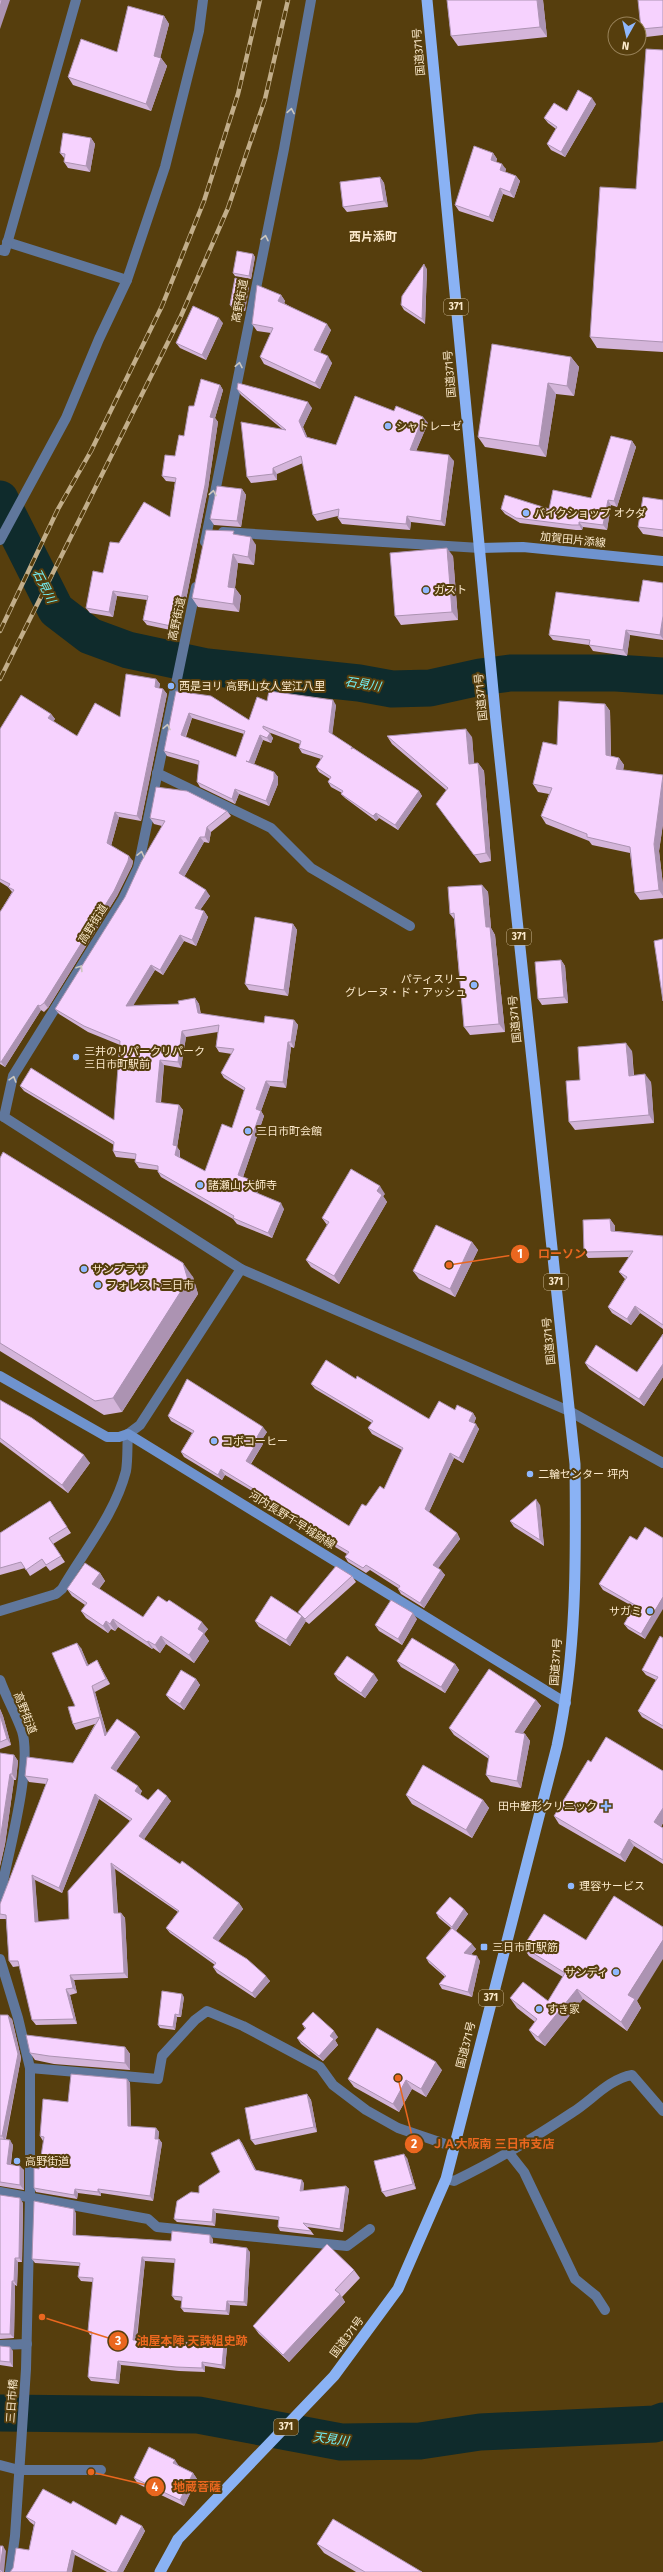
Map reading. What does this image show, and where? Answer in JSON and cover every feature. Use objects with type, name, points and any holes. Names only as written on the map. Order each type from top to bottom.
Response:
[{"type":"highway","name":"国道371号","points":[[160,2572],[178,2539],[334,2376],[398,2289],[446,2179],[557,1746],[566,1703],[576,1564],[575,1464],[496,722],[427,0]]},
{"type":"main road","name":"加賀田片添線","points":[[480,548],[523,547],[663,561]]},
{"type":"main road","points":[[0,1376],[107,1437],[119,1437],[128,1434]]},
{"type":"main road","name":"河内長野千早城跡線","points":[[128,1434],[566,1703]]},
{"type":"street","points":[[76,0],[3,246],[127,280]]},
{"type":"street","points":[[0,540],[66,418],[127,280],[165,167],[199,30],[203,0]]},
{"type":"street","name":"高野街道","points":[[202,554],[284,149],[311,0]]},
{"type":"street","points":[[207,531],[480,548]]},
{"type":"street","name":"高野街道","points":[[1,1116],[13,1076],[123,899],[138,868],[198,578]]},
{"type":"street","points":[[157,773],[271,828],[311,868],[410,926]]},
{"type":"street","points":[[0,1101],[1,1116],[241,1269],[569,1411],[655,1457],[663,1463]]},
{"type":"street","points":[[0,1612],[62,1590],[101,1527],[116,1497],[126,1470],[128,1434],[140,1425],[241,1269]]},
{"type":"street","name":"高野街道","points":[[0,1680],[5,1706],[22,1731],[25,1756],[21,1794],[0,1897]]},
{"type":"street","points":[[0,1959],[18,2018],[30,2068],[30,2197],[27,2344],[0,2345]]},
{"type":"street","points":[[30,2068],[158,2079],[162,2056],[195,2020],[207,2011],[243,2026],[320,2067],[333,2085],[366,2110],[398,2128],[454,2147]]},
{"type":"street","points":[[446,2179],[454,2181],[509,2153],[576,2110],[620,2077],[632,2075],[663,2111]]},
{"type":"street","points":[[509,2153],[524,2172],[575,2279],[596,2296],[605,2310]]},
{"type":"street","points":[[0,2192],[148,2219],[157,2227],[348,2246],[370,2229]]},
{"type":"street","name":"三日市橋","points":[[10,2572],[15,2536],[27,2344]]},
{"type":"street","points":[[0,2465],[19,2470],[102,2470]]},
{"type":"building","points":[[447,0],[537,0],[540,27],[451,36]]},
{"type":"building","points":[[638,0],[663,0],[663,27],[647,28],[647,16],[640,16]]},
{"type":"building","points":[[128,6],[164,16],[154,56],[161,58],[146,104],[68,77],[81,39],[117,52]]},
{"type":"building","points":[[647,49],[663,50],[663,342],[590,337],[600,187],[636,189],[646,56],[647,56]]},
{"type":"building","points":[[578,90],[592,98],[561,152],[547,144],[557,127],[544,118],[554,103],[567,111]]},
{"type":"building","points":[[63,133],[91,138],[86,166],[64,162],[65,154],[60,153]]},
{"type":"building","points":[[474,146],[493,153],[491,160],[502,164],[500,170],[516,176],[510,192],[500,188],[489,217],[455,205]]},
{"type":"building","points":[[380,177],[384,201],[343,207],[340,182]]},
{"type":"building","points":[[237,251],[253,254],[249,276],[233,273]]},
{"type":"building","points":[[424,264],[422,319],[401,305],[402,296]]},
{"type":"building","points":[[235,278],[247,283],[242,308],[230,305]]},
{"type":"building","points":[[257,285],[281,295],[278,301],[327,324],[314,350],[328,356],[315,383],[260,357],[273,328],[252,324]]},
{"type":"building","points":[[193,306],[219,318],[202,355],[176,343]]},
{"type":"building","points":[[492,344],[571,357],[567,386],[548,383],[539,446],[478,437]]},
{"type":"building","points":[[201,379],[220,385],[210,417],[214,418],[205,485],[181,600],[176,599],[171,626],[143,620],[148,596],[113,591],[109,612],[86,608],[93,571],[103,573],[110,542],[119,543],[144,502],[170,517],[176,478],[162,476],[165,455],[175,456],[179,435],[184,436],[189,406],[194,406]]},
{"type":"building","points":[[238,383],[308,402],[299,421],[306,437],[336,445],[355,396],[394,411],[396,406],[423,417],[410,450],[449,455],[441,521],[407,516],[406,524],[338,518],[339,509],[313,515],[301,456],[273,468],[273,474],[247,477],[241,422],[286,430],[237,389]]},
{"type":"building","points":[[611,436],[632,441],[614,501],[608,500],[603,525],[579,522],[579,525],[572,525],[516,518],[501,509],[505,495],[549,509],[553,490],[591,498]]},
{"type":"building","points":[[217,486],[242,489],[237,521],[210,519]]},
{"type":"building","points":[[643,497],[663,500],[663,530],[638,527]]},
{"type":"building","points":[[206,530],[234,531],[233,534],[251,537],[248,557],[233,554],[228,587],[235,588],[233,604],[192,598]]},
{"type":"building","name":"ガスト","points":[[447,548],[452,612],[395,616],[390,553]]},
{"type":"building","points":[[643,580],[663,583],[663,616],[660,635],[626,630],[623,650],[589,645],[590,640],[549,635],[556,592],[639,602]]},
{"type":"building","points":[[126,674],[156,679],[155,687],[163,689],[137,816],[115,812],[107,843],[129,856],[128,861],[114,891],[44,1003],[40,1006],[38,1005],[0,1062],[0,912],[14,890],[8,887],[10,884],[0,879],[0,729],[21,695],[51,714],[48,718],[77,736],[95,703],[120,717]]},
{"type":"building","points":[[176,691],[211,696],[249,720],[257,697],[267,701],[269,691],[333,700],[329,732],[352,747],[351,749],[353,748],[419,791],[395,825],[376,813],[373,816],[341,794],[343,791],[328,782],[331,777],[316,767],[323,756],[299,748],[301,741],[263,726],[263,728],[270,733],[267,738],[260,735],[249,762],[246,761],[274,772],[274,779],[266,801],[235,789],[232,799],[197,782],[199,761],[164,751]],"holes":[[[189,713],[245,731],[236,757],[181,735]]]},
{"type":"building","points":[[559,701],[605,704],[606,755],[619,758],[616,769],[663,775],[654,844],[659,890],[635,893],[630,847],[587,837],[587,834],[541,816],[552,788],[533,784],[543,742],[557,745]]},
{"type":"building","points":[[466,729],[469,764],[478,763],[486,853],[474,855],[436,804],[448,788],[387,736]]},
{"type":"building","points":[[156,787],[187,791],[227,811],[207,827],[205,837],[200,837],[179,873],[206,890],[195,908],[204,911],[192,940],[180,935],[160,970],[151,965],[126,1006],[179,1004],[178,1001],[195,998],[198,1013],[264,1023],[265,1016],[294,1020],[291,1042],[288,1042],[283,1082],[266,1081],[256,1109],[261,1111],[238,1175],[256,1182],[252,1191],[281,1203],[268,1233],[233,1218],[234,1216],[158,1172],[158,1166],[135,1162],[136,1154],[113,1151],[114,1142],[20,1086],[31,1068],[114,1120],[120,1041],[84,1026],[55,1009],[125,897],[141,862],[165,821],[150,818]],"holes":[[[219,1025],[216,1047],[234,1049],[221,1073],[245,1088],[232,1128],[222,1124],[205,1171],[175,1155],[177,1146],[173,1145],[179,1105],[156,1102],[160,1060],[178,1062],[182,1031]]]},
{"type":"building","points":[[482,885],[486,927],[490,927],[499,1024],[464,1027],[454,913],[450,914],[448,887]]},
{"type":"building","points":[[255,917],[293,924],[284,990],[245,984]]},
{"type":"building","points":[[663,939],[663,1001],[654,941]]},
{"type":"building","points":[[561,960],[564,997],[538,999],[535,962]]},
{"type":"building","points":[[626,1043],[629,1076],[645,1074],[649,1115],[569,1122],[566,1081],[580,1080],[578,1047]]},
{"type":"building","name":"フォレスト三日市","points":[[3,1152],[183,1263],[188,1280],[113,1398],[95,1401],[0,1343],[0,1158]]},
{"type":"building","points":[[351,1169],[380,1186],[377,1191],[382,1195],[334,1276],[306,1260],[329,1222],[322,1218]]},
{"type":"building","points":[[610,1219],[611,1231],[663,1236],[663,1325],[635,1306],[627,1319],[608,1307],[627,1277],[619,1272],[633,1251],[584,1252],[583,1220]]},
{"type":"building","points":[[436,1225],[472,1242],[450,1289],[413,1271]]},
{"type":"building","points":[[663,1334],[663,1364],[639,1399],[585,1363],[596,1345],[637,1372]]},
{"type":"building","points":[[326,1360],[356,1379],[357,1376],[429,1419],[439,1401],[455,1410],[457,1405],[473,1413],[469,1421],[476,1424],[459,1458],[450,1453],[425,1509],[457,1533],[433,1565],[441,1570],[420,1603],[398,1589],[400,1586],[366,1565],[363,1568],[345,1557],[349,1552],[262,1501],[265,1496],[221,1469],[218,1475],[181,1452],[194,1431],[168,1416],[187,1379],[263,1427],[257,1437],[259,1439],[246,1461],[349,1526],[362,1504],[366,1506],[380,1486],[384,1489],[403,1448],[368,1428],[373,1421],[311,1384]]},
{"type":"building","points":[[0,1400],[32,1418],[84,1455],[62,1485],[0,1438]]},
{"type":"building","points":[[536,1499],[540,1540],[510,1521]]},
{"type":"building","points":[[50,1501],[67,1527],[49,1538],[61,1556],[46,1565],[42,1559],[26,1570],[21,1562],[0,1568],[0,1533]]},
{"type":"building","points":[[645,1527],[663,1538],[663,1597],[641,1634],[624,1624],[635,1605],[599,1584],[630,1536],[637,1540]]},
{"type":"building","points":[[85,1563],[100,1573],[92,1584],[143,1617],[158,1596],[167,1602],[169,1600],[202,1622],[198,1629],[204,1633],[189,1655],[161,1636],[155,1645],[148,1641],[147,1642],[113,1619],[110,1624],[106,1621],[103,1626],[81,1611],[87,1603],[67,1589]]},
{"type":"building","points":[[336,1566],[352,1576],[305,1619],[298,1612]]},
{"type":"building","points":[[271,1596],[302,1616],[286,1640],[255,1621]]},
{"type":"building","points":[[391,1600],[413,1613],[398,1639],[375,1625]]},
{"type":"building","points":[[660,1636],[663,1638],[663,1726],[638,1711],[658,1677],[642,1670]]},
{"type":"building","points":[[412,1638],[455,1664],[441,1687],[397,1661]]},
{"type":"building","points":[[77,1643],[87,1666],[97,1660],[106,1679],[92,1686],[105,1736],[117,1719],[136,1732],[111,1768],[138,1786],[135,1791],[148,1800],[158,1789],[167,1796],[139,1836],[180,1864],[182,1861],[239,1903],[213,1938],[247,1959],[266,1976],[252,1993],[213,1967],[216,1963],[166,1928],[179,1911],[111,1863],[114,1913],[121,1913],[124,1973],[70,1975],[73,1988],[66,1989],[74,2019],[32,2020],[18,1961],[9,1961],[6,1915],[0,1914],[0,1904],[48,1779],[25,1776],[27,1757],[73,1763],[100,1717],[73,1724],[68,1707],[75,1706],[52,1653]],"holes":[[[95,1794],[132,1819],[68,1891],[69,1919],[35,1922],[32,1875],[59,1888]]]},
{"type":"building","points":[[347,1656],[374,1674],[361,1693],[334,1674]]},
{"type":"building","points":[[489,1669],[536,1700],[515,1732],[525,1734],[517,1781],[486,1775],[489,1756],[449,1728]]},
{"type":"building","points":[[181,1670],[196,1679],[180,1704],[166,1695]]},
{"type":"building","points":[[0,1715],[7,1739],[0,1742]]},
{"type":"building","points":[[606,1737],[663,1771],[663,1808],[654,1822],[663,1828],[663,1860],[629,1839],[620,1855],[554,1816],[588,1760],[591,1762]]},
{"type":"building","points":[[0,1753],[14,1755],[0,1840]]},
{"type":"building","points":[[423,1765],[483,1800],[466,1830],[406,1795]]},
{"type":"building","points":[[614,1896],[663,1927],[663,1940],[628,1995],[635,1999],[621,2022],[577,1989],[538,2037],[529,2030],[537,2019],[510,1998],[523,1982],[548,2001],[565,1973],[523,1947],[544,1914],[586,1940]]},
{"type":"building","points":[[450,1897],[464,1909],[452,1927],[436,1913]]},
{"type":"building","points":[[452,1928],[472,1944],[464,1953],[477,1956],[468,1992],[439,1984],[446,1976],[426,1958]]},
{"type":"building","points":[[162,1991],[182,1994],[179,2015],[175,2014],[173,2027],[158,2025]]},
{"type":"building","points":[[313,2012],[334,2031],[330,2036],[334,2039],[319,2056],[297,2038],[306,2028],[302,2024]]},
{"type":"building","points":[[0,2015],[8,2015],[18,2054],[2,2136],[0,2136]]},
{"type":"building","points":[[377,2028],[436,2062],[421,2089],[406,2080],[393,2104],[348,2079]]},
{"type":"building","points":[[26,2035],[125,2047],[125,2063],[30,2053]]},
{"type":"building","points":[[71,2074],[127,2079],[128,2126],[156,2128],[155,2139],[159,2139],[150,2196],[98,2189],[98,2192],[75,2189],[74,2195],[34,2188],[34,2168],[39,2169],[44,2137],[40,2136],[43,2099],[68,2102]]},
{"type":"building","points":[[307,2094],[314,2127],[251,2140],[245,2108]]},
{"type":"building","points":[[0,2139],[10,2140],[7,2164],[20,2166],[20,2185],[0,2182]]},
{"type":"building","points":[[239,2139],[255,2170],[302,2180],[300,2191],[346,2186],[340,2229],[303,2223],[311,2231],[278,2227],[279,2217],[213,2209],[212,2222],[174,2219],[177,2201],[191,2192],[199,2193],[199,2186],[220,2172],[211,2153]]},
{"type":"building","points":[[404,2154],[413,2184],[382,2192],[374,2161]]},
{"type":"building","points":[[0,2195],[20,2198],[19,2258],[15,2258],[14,2281],[12,2281],[10,2334],[0,2334]]},
{"type":"building","points":[[34,2201],[74,2209],[73,2235],[171,2241],[172,2231],[210,2235],[210,2243],[247,2248],[244,2302],[227,2301],[226,2311],[181,2308],[182,2297],[172,2296],[175,2259],[142,2257],[133,2340],[224,2344],[222,2365],[202,2362],[202,2368],[176,2367],[118,2361],[116,2380],[88,2377],[92,2332],[88,2331],[93,2278],[78,2277],[80,2263],[32,2259]]},
{"type":"building","points":[[327,2244],[354,2270],[335,2290],[340,2294],[283,2355],[253,2326]]},
{"type":"building","points":[[0,2346],[10,2347],[10,2362],[0,2361]]},
{"type":"building","points":[[149,2447],[175,2460],[173,2463],[193,2473],[180,2500],[134,2478]]},
{"type":"building","points":[[43,2489],[71,2504],[73,2501],[116,2525],[121,2515],[142,2526],[117,2572],[112,2572],[72,2550],[67,2572],[10,2572],[13,2568],[16,2548],[29,2550],[35,2522],[26,2517]]},
{"type":"building","points":[[333,2519],[422,2572],[365,2572],[317,2544]]},
{"type":"building","points":[[0,2546],[3,2546],[0,2569]]},
{"type":"waterway","name":"石見川","points":[[0,499],[56,610],[90,636],[128,650],[207,667],[359,683],[392,689],[430,688],[480,677],[510,673],[616,673],[663,676]]},
{"type":"waterway","name":"天見川","points":[[0,2413],[198,2415],[341,2442],[420,2441],[480,2432],[655,2424],[663,2421]]},
{"type":"railway","points":[[0,631],[58,509],[91,451],[162,306],[204,201],[238,94],[260,0]]},
{"type":"railway","points":[[0,679],[181,316],[228,208],[265,99],[288,0]]},
{"type":"place","name":"シャトレーゼ","points":[[388,426]]},
{"type":"place","name":"バイクショップ オクダ","points":[[526,513]]},
{"type":"place","name":"ガスト","points":[[426,590]]},
{"type":"place","name":"西是ヨリ 高野山女人堂江八里","points":[[171,686]]},
{"type":"place","name":"パティスリー グレーヌ・ド・アッシュ","points":[[474,985]]},
{"type":"place","name":"三井のリパークリパーク 三日市町駅前","points":[[76,1057]]},
{"type":"place","name":"三日市町会館","points":[[248,1131]]},
{"type":"place","name":"諸瀬山 大師寺","points":[[200,1185]]},
{"type":"place","name":"ローソン","points":[[449,1265]]},
{"type":"place","name":"サンプラザ","points":[[84,1269]]},
{"type":"place","name":"フォレスト三日市","points":[[98,1285]]},
{"type":"place","name":"コボコーヒー","points":[[214,1441]]},
{"type":"place","name":"二輪センター 坪内","points":[[530,1474]]},
{"type":"place","name":"サガミ","points":[[650,1611]]},
{"type":"place","name":"田中整形クリニック","points":[[606,1806]]},
{"type":"place","name":"理容サービス","points":[[571,1886]]},
{"type":"place","name":"三日市町駅筋","points":[[484,1947]]},
{"type":"place","name":"サンディ","points":[[616,1972]]},
{"type":"place","name":"すき家","points":[[539,2009]]},
{"type":"place","name":"ＪＡ大阪南 三日市支店","points":[[398,2078]]},
{"type":"place","name":"高野街道","points":[[17,2161]]},
{"type":"place","name":"油屋本陣 天誅組史跡","points":[[42,2317]]},
{"type":"place","name":"地蔵菩薩","points":[[91,2472]]},
{"type":"district","name":"西片添町","points":[[373,237]]}]
